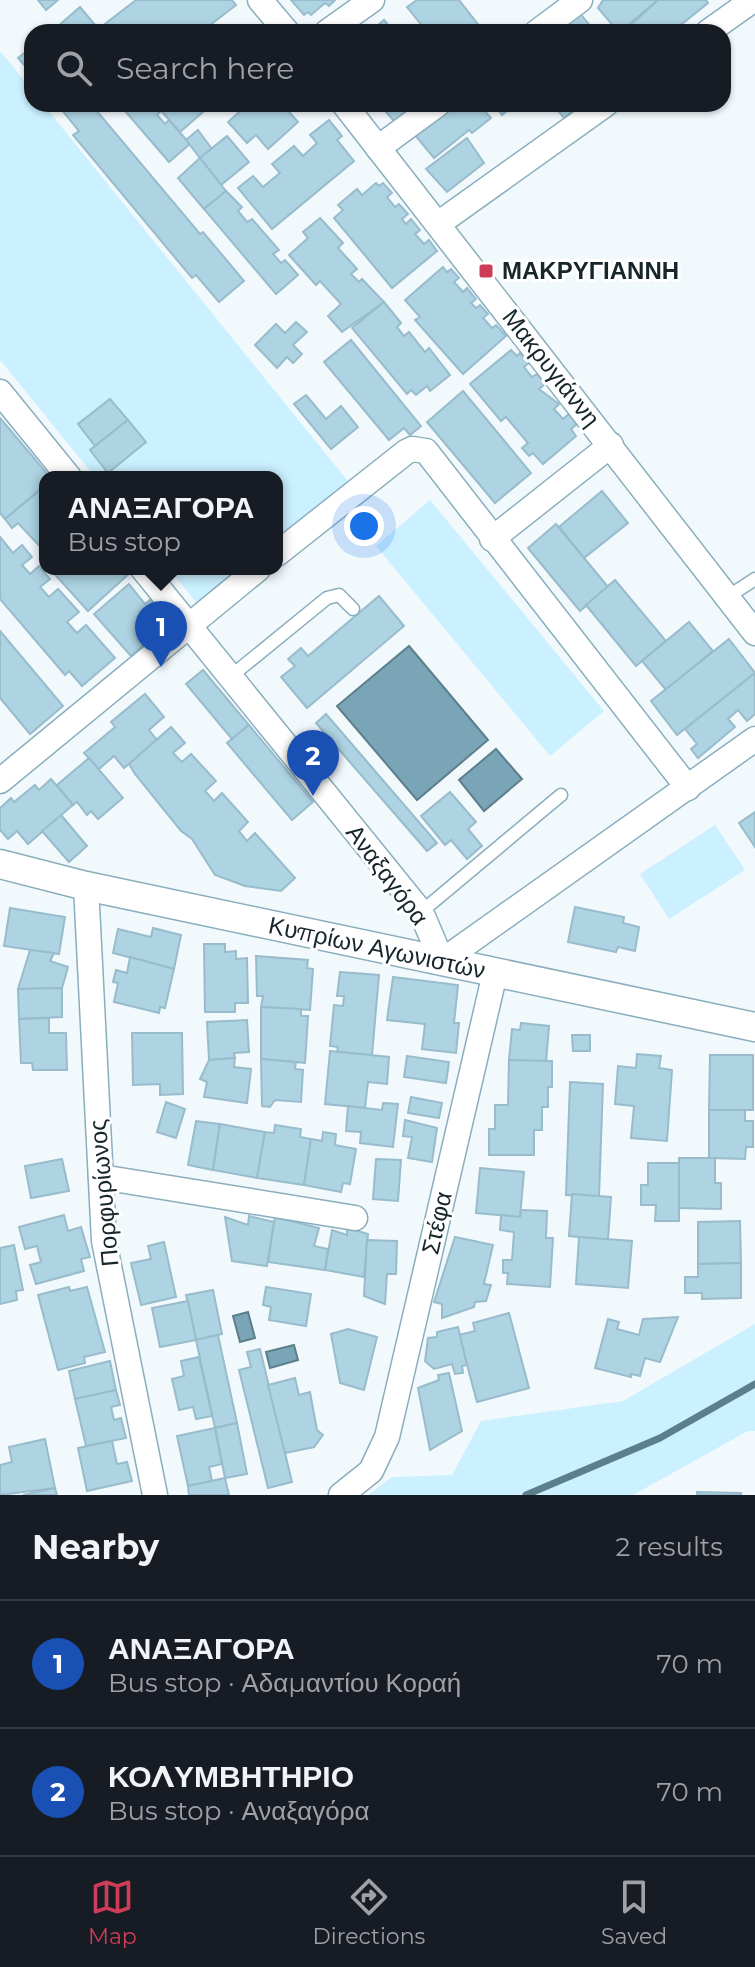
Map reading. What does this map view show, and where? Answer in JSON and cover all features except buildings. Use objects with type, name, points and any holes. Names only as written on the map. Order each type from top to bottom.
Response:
[{"type":"street","points":[[260,0],[280,24]]},
{"type":"street","points":[[338,24],[372,0]]},
{"type":"street","points":[[548,24],[580,0]]},
{"type":"street","points":[[719,24],[753,0]]},
{"type":"street","name":"Μακρυγιάννη","points":[[350,112],[755,633]]},
{"type":"street","points":[[378,148],[427,112]]},
{"type":"street","points":[[438,224],[595,112]]},
{"type":"street","points":[[0,392],[64,471]]},
{"type":"street","points":[[492,539],[611,445]]},
{"type":"street","points":[[283,549],[406,452],[419,448],[434,460],[492,539],[688,788]]},
{"type":"street","name":"Αναξαγόρα","points":[[148,575],[421,912],[442,961]]},
{"type":"street","points":[[0,781],[250,575]]},
{"type":"street","points":[[442,961],[755,739]]},
{"type":"street","name":"Κυπρίων Αγωνιστών","points":[[0,864],[86,886],[755,1027]]},
{"type":"street","name":"Πορφυρίωνος","points":[[86,886],[104,1241],[155,1495]]},
{"type":"street","name":"Στέφα","points":[[341,1495],[371,1471],[387,1437],[495,973]]},
{"type":"street","points":[[101,1177],[355,1218]]},
{"type":"lane","points":[[729,596],[755,579]]},
{"type":"lane","points":[[230,677],[327,598],[339,595],[353,609]]},
{"type":"lane","points":[[421,912],[561,795]]},
{"type":"shaded area","points":[[0,51],[24,80],[24,112],[49,112],[351,485],[283,536],[283,471],[90,471],[0,360]]},
{"type":"shaded area","points":[[430,500],[604,711],[550,756],[376,546]]},
{"type":"shaded area","points":[[174,575],[231,575],[196,602]]},
{"type":"shaded area","points":[[409,646],[488,740],[417,800],[337,706]]},
{"type":"shaded area","points":[[496,749],[522,779],[484,811],[459,780]]},
{"type":"shaded area","points":[[715,825],[745,870],[669,919],[640,874]]},
{"type":"shaded area","points":[[248,1312],[255,1338],[240,1342],[233,1316]]},
{"type":"shaded area","points":[[755,1324],[755,1431],[748,1431],[633,1495],[368,1495],[392,1477],[452,1475],[481,1421],[623,1401]]},
{"type":"shaded area","points":[[294,1345],[298,1360],[270,1368],[266,1352]]},
{"type":"waterway","points":[[526,1495],[660,1438],[755,1384]]},
{"type":"place","name":"ΜΑΚΡΥΓΙΑΝΝΗ","points":[[486,271]]},
{"type":"place","name":"ΑΝΑΞΑΓΟΡΑ","points":[[161,667]]},
{"type":"place","name":"ΚΟΛΥΜΒΗΤΗΡΙΟ","points":[[313,796]]}]
